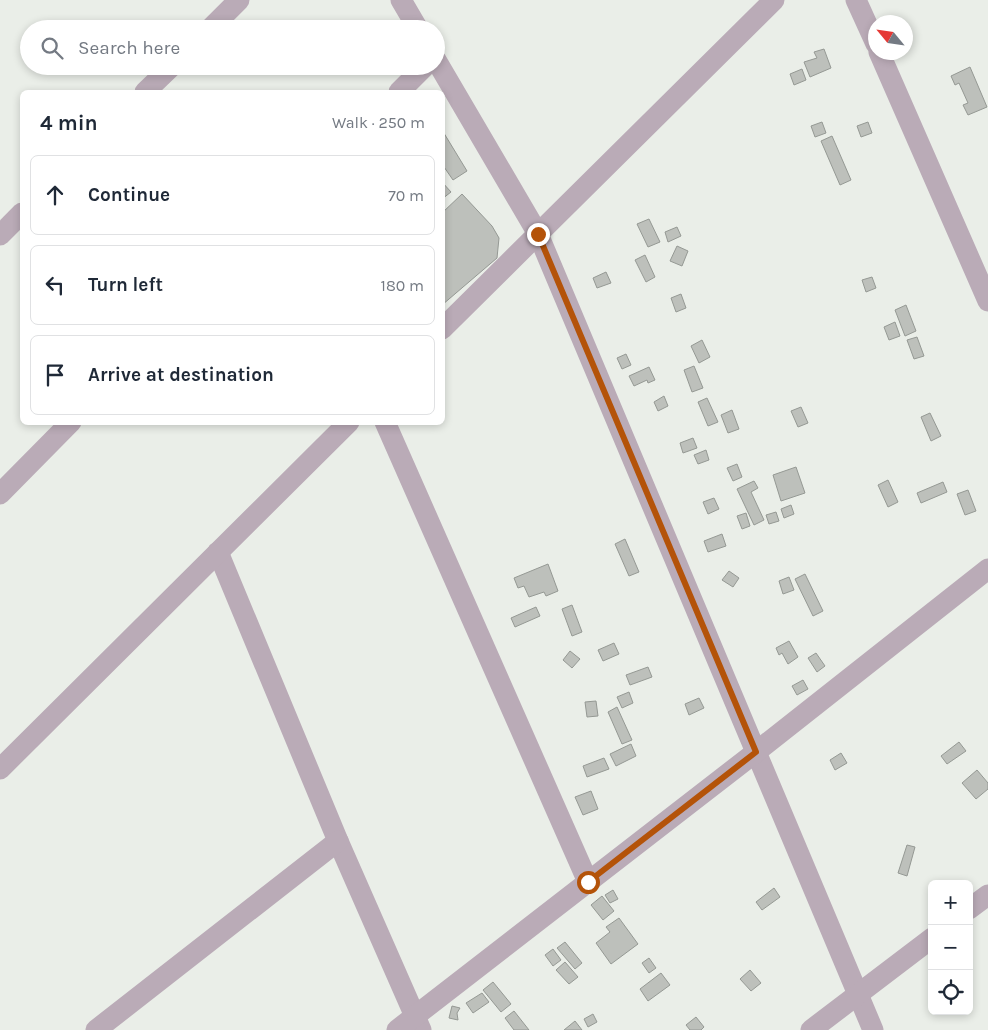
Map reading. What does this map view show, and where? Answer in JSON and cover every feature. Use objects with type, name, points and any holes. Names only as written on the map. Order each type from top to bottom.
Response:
[{"type":"street","points":[[219,20],[239,0]]},
{"type":"street","points":[[401,0],[413,20]]},
{"type":"street","points":[[445,326],[774,0]]},
{"type":"street","points":[[856,0],[868,26]]},
{"type":"street","points":[[883,60],[988,301]]},
{"type":"street","points":[[147,90],[163,75]]},
{"type":"street","points":[[401,90],[416,75]]},
{"type":"street","points":[[445,75],[538,234],[873,1030]]},
{"type":"street","points":[[0,235],[20,214]]},
{"type":"street","points":[[0,494],[68,425]]},
{"type":"street","points":[[0,769],[345,425]]},
{"type":"street","points":[[386,425],[588,882]]},
{"type":"street","points":[[218,552],[338,841],[418,1023]]},
{"type":"street","points":[[397,1030],[418,1023],[588,882],[988,569]]},
{"type":"street","points":[[96,1030],[338,841]]},
{"type":"street","points":[[973,906],[988,895]]},
{"type":"street","points":[[811,1030],[928,941]]},
{"type":"building","points":[[824,49],[831,68],[810,77],[804,62],[817,58],[814,52]]},
{"type":"building","points":[[970,67],[987,107],[968,115],[963,105],[968,103],[959,83],[955,85],[951,76]]},
{"type":"building","points":[[802,69],[806,80],[794,85],[790,74]]},
{"type":"building","points":[[822,122],[826,133],[815,137],[811,126]]},
{"type":"building","points":[[868,122],[872,133],[861,137],[857,126]]},
{"type":"building","points":[[445,135],[467,171],[453,180],[445,168]]},
{"type":"building","points":[[832,136],[851,180],[840,185],[821,141]]},
{"type":"building","points":[[445,185],[451,192],[445,197]]},
{"type":"building","points":[[462,194],[492,226],[499,238],[497,258],[445,302],[445,210]]},
{"type":"building","points":[[649,219],[660,242],[648,247],[637,224]]},
{"type":"building","points":[[677,227],[681,236],[668,242],[665,232]]},
{"type":"building","points":[[677,246],[688,251],[682,266],[670,261]]},
{"type":"building","points":[[645,255],[655,277],[646,282],[635,260]]},
{"type":"building","points":[[606,272],[611,283],[597,288],[593,278]]},
{"type":"building","points":[[872,277],[876,288],[866,292],[862,280]]},
{"type":"building","points":[[681,294],[686,308],[676,312],[671,298]]},
{"type":"building","points":[[906,305],[916,331],[905,336],[895,310]]},
{"type":"building","points":[[895,322],[900,336],[889,340],[884,327]]},
{"type":"building","points":[[917,337],[924,356],[914,359],[907,340]]},
{"type":"building","points":[[702,340],[710,357],[699,363],[691,346]]},
{"type":"building","points":[[626,354],[631,365],[622,369],[617,358]]},
{"type":"building","points":[[694,366],[703,388],[692,392],[684,370]]},
{"type":"building","points":[[649,367],[655,380],[648,383],[647,380],[634,386],[629,376]]},
{"type":"building","points":[[664,396],[668,406],[658,411],[654,402]]},
{"type":"building","points":[[707,398],[718,422],[708,426],[698,402]]},
{"type":"building","points":[[801,407],[808,423],[798,427],[791,411]]},
{"type":"building","points":[[732,410],[739,429],[728,433],[721,415]]},
{"type":"building","points":[[930,413],[941,436],[931,441],[921,417]]},
{"type":"building","points":[[693,438],[697,448],[683,453],[680,443]]},
{"type":"building","points":[[706,450],[709,460],[698,464],[694,455]]},
{"type":"building","points":[[737,464],[742,477],[733,481],[727,468]]},
{"type":"building","points":[[796,467],[805,493],[781,501],[773,475]]},
{"type":"building","points":[[888,480],[898,502],[888,507],[878,485]]},
{"type":"building","points":[[754,481],[758,488],[751,492],[764,520],[754,525],[737,489]]},
{"type":"building","points":[[943,482],[947,492],[921,503],[917,493]]},
{"type":"building","points":[[968,490],[976,511],[965,515],[957,494]]},
{"type":"building","points":[[714,498],[719,509],[708,514],[703,502]]},
{"type":"building","points":[[791,505],[794,514],[784,518],[781,509]]},
{"type":"building","points":[[776,512],[779,521],[769,524],[766,515]]},
{"type":"building","points":[[746,513],[750,526],[742,529],[737,516]]},
{"type":"building","points":[[722,534],[726,546],[708,552],[704,541]]},
{"type":"building","points":[[625,539],[639,572],[629,576],[615,544]]},
{"type":"building","points":[[548,564],[558,591],[546,596],[544,592],[529,597],[524,586],[518,588],[514,578]]},
{"type":"building","points":[[729,571],[739,578],[733,587],[722,580]]},
{"type":"building","points":[[805,574],[823,611],[813,616],[795,579]]},
{"type":"building","points":[[789,577],[794,590],[783,594],[779,581]]},
{"type":"building","points":[[572,605],[582,632],[572,636],[562,609]]},
{"type":"building","points":[[536,607],[540,616],[515,627],[511,618]]},
{"type":"building","points":[[789,641],[798,657],[788,664],[782,653],[779,655],[776,648]]},
{"type":"building","points":[[614,643],[619,654],[603,661],[598,650]]},
{"type":"building","points":[[570,651],[580,659],[572,668],[563,660]]},
{"type":"building","points":[[816,653],[825,666],[817,672],[808,658]]},
{"type":"building","points":[[648,667],[652,677],[630,685],[626,675]]},
{"type":"building","points":[[803,680],[808,689],[797,695],[792,686]]},
{"type":"building","points":[[629,692],[633,703],[622,708],[617,697]]},
{"type":"building","points":[[699,698],[704,708],[689,715],[685,704]]},
{"type":"building","points":[[596,701],[598,716],[587,717],[585,702]]},
{"type":"building","points":[[617,707],[632,740],[622,744],[608,712]]},
{"type":"building","points":[[959,742],[966,751],[947,764],[941,756]]},
{"type":"building","points":[[631,744],[636,756],[616,766],[610,754]]},
{"type":"building","points":[[841,753],[847,763],[835,770],[830,760]]},
{"type":"building","points":[[604,758],[609,769],[587,777],[583,766]]},
{"type":"building","points":[[977,770],[988,783],[988,789],[976,799],[962,783]]},
{"type":"building","points":[[591,791],[598,809],[583,815],[575,797]]},
{"type":"building","points":[[907,845],[915,847],[907,876],[898,873]]},
{"type":"building","points":[[774,888],[780,897],[762,910],[756,902]]},
{"type":"building","points":[[613,890],[618,899],[610,903],[605,895]]},
{"type":"building","points":[[602,896],[614,911],[603,920],[591,905]]},
{"type":"building","points":[[619,918],[638,944],[611,964],[596,943],[610,932],[606,927]]},
{"type":"building","points":[[565,942],[582,963],[575,969],[557,948]]},
{"type":"building","points":[[553,949],[561,960],[553,966],[545,955]]},
{"type":"building","points":[[649,958],[656,968],[649,973],[642,963]]},
{"type":"building","points":[[565,962],[578,977],[569,984],[556,970]]},
{"type":"building","points":[[750,970],[761,983],[751,991],[740,979]]},
{"type":"building","points":[[661,973],[670,985],[648,1001],[640,989]]},
{"type":"building","points":[[493,982],[511,1004],[501,1012],[483,990]]},
{"type":"building","points":[[482,993],[489,1002],[473,1013],[466,1003]]},
{"type":"building","points":[[452,1006],[460,1008],[457,1013],[458,1020],[449,1018]]},
{"type":"building","points":[[514,1011],[529,1030],[514,1030],[505,1018]]},
{"type":"building","points":[[593,1014],[597,1022],[588,1027],[584,1019]]},
{"type":"building","points":[[696,1017],[704,1027],[701,1030],[690,1030],[686,1025]]},
{"type":"building","points":[[575,1021],[582,1030],[564,1030]]},
{"type":"route","points":[[538,234],[756,752],[588,882]]}]
